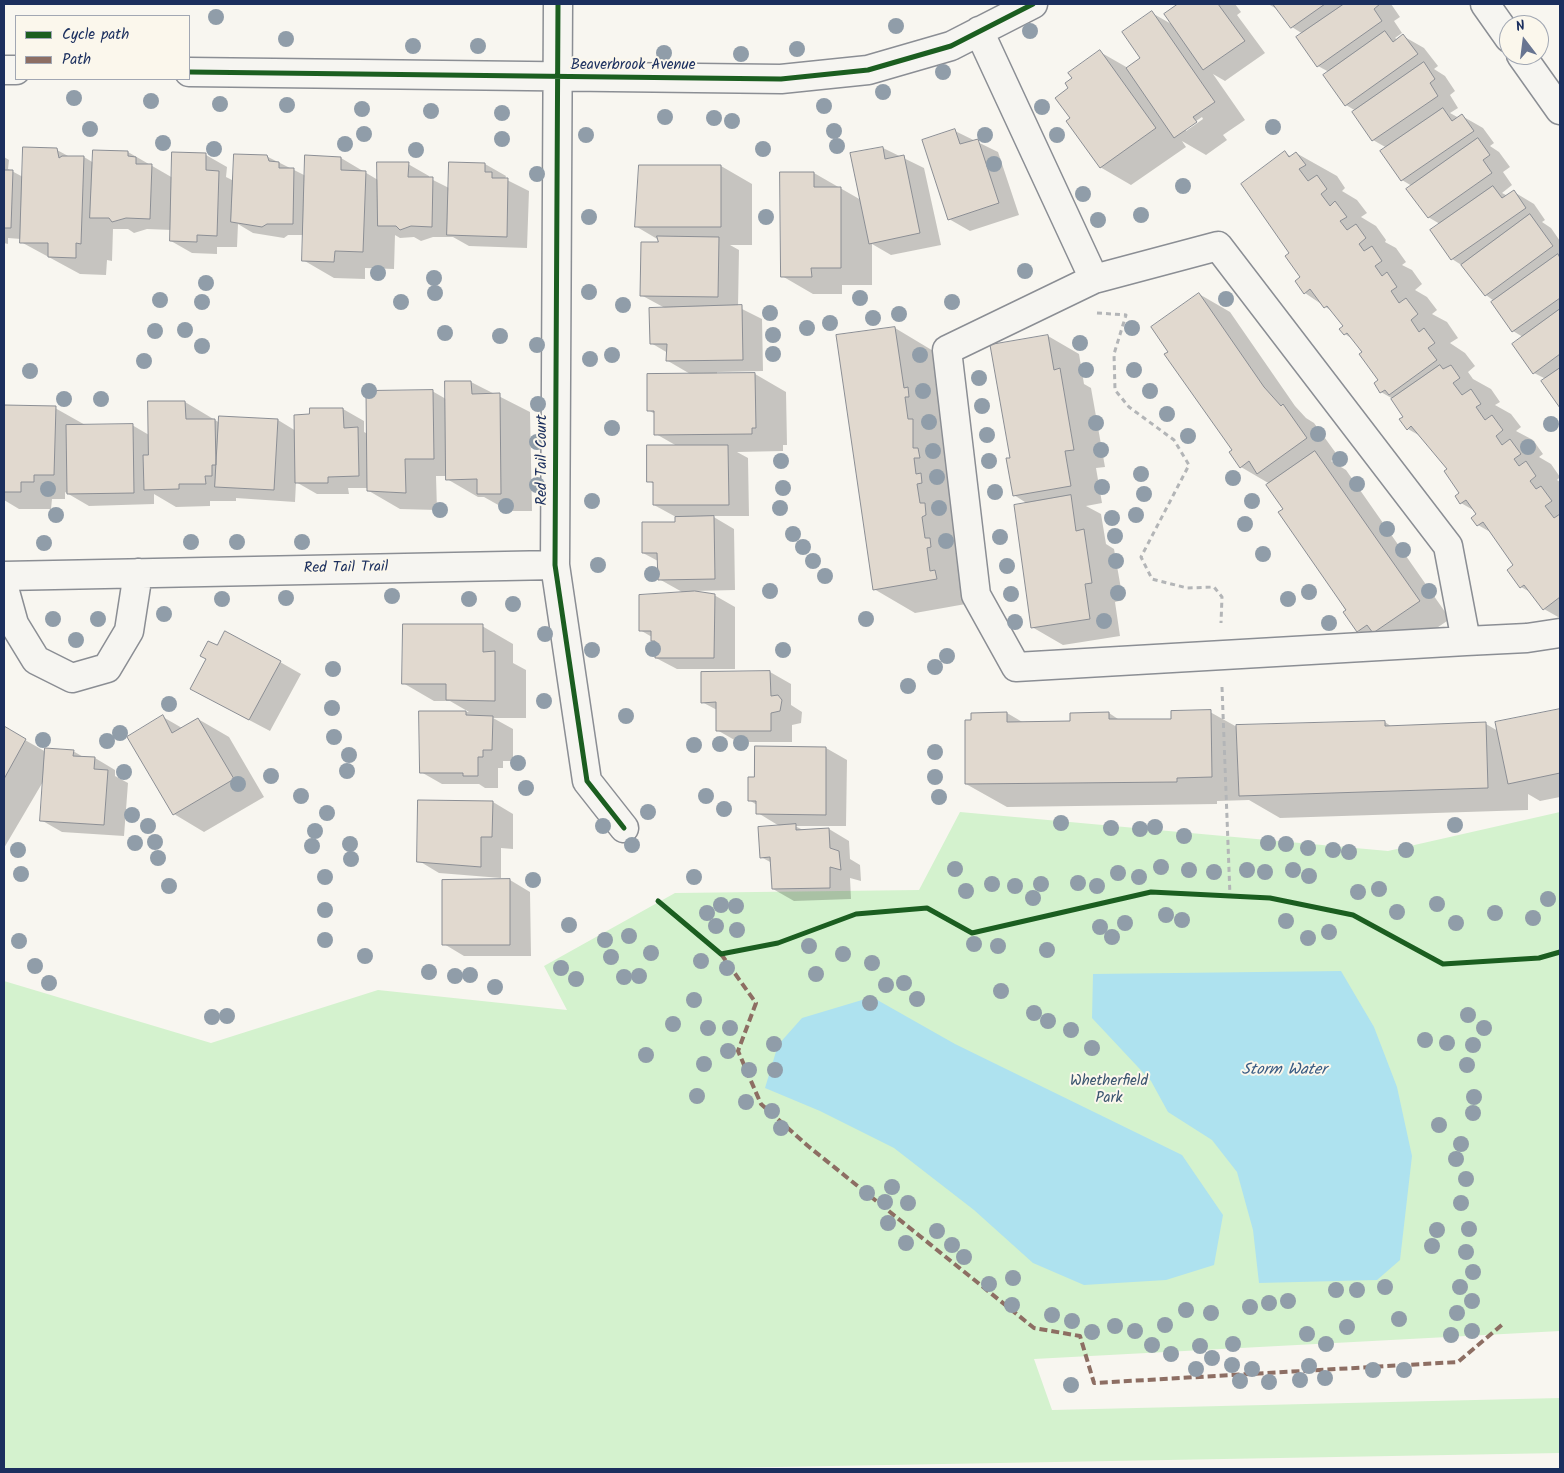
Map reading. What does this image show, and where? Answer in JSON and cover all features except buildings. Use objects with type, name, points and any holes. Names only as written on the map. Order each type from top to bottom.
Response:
[{"type":"street","name":"Red Tail Court","points":[[558,4],[555,565],[587,781],[624,828]]},
{"type":"street","name":"Beaverbrook Avenue","points":[[190,72],[558,78],[781,79],[868,70],[951,46],[1033,4]]},
{"type":"street","points":[[1485,4],[1499,24]]},
{"type":"street","points":[[980,31],[1084,284]]},
{"type":"street","points":[[1528,65],[1560,110]]},
{"type":"street","points":[[1466,641],[1448,546],[1218,246],[1084,284],[946,350],[976,595],[1016,667],[1527,638],[1560,633]]},
{"type":"street","name":"Red Tail Trail","points":[[4,576],[555,565]]},
{"type":"street","points":[[4,588],[14,624],[36,660],[72,678],[107,668],[129,631],[138,573]]},
{"type":"path","points":[[1084,284],[1086,310],[1126,316],[1114,354],[1115,390],[1129,407],[1174,440],[1189,465],[1141,557],[1152,579],[1187,588],[1214,587],[1222,597],[1220,655],[1230,896]]},
{"type":"green space","name":"Whetherfield Park","points":[[960,812],[1388,851],[1560,812],[1560,1331],[1034,1359],[1052,1410],[1560,1398],[1560,1453],[663,1469],[4,1469],[4,981],[211,1043],[378,990],[567,1010],[544,966],[675,893],[919,890]]},
{"type":"water","name":"Storm Water","points":[[1341,971],[1374,1027],[1397,1087],[1412,1156],[1400,1260],[1377,1280],[1259,1283],[1253,1230],[1237,1172],[1212,1140],[1168,1112],[1151,1081],[1092,1018],[1093,974]]},
{"type":"water","points":[[872,997],[955,1044],[1182,1155],[1223,1215],[1214,1265],[1166,1280],[1084,1285],[1033,1263],[974,1210],[894,1148],[820,1111],[765,1088],[778,1045],[802,1018]]},
{"type":"marked path","points":[[721,954],[756,1003],[738,1051],[761,1104],[808,1146],[1034,1328],[1080,1336],[1094,1383],[1458,1362],[1503,1324]]},
{"type":"cycle path","points":[[558,4],[555,565],[587,781],[624,828]]},
{"type":"cycle path","points":[[190,72],[781,79],[868,70],[951,46],[1033,4]]},
{"type":"cycle path","points":[[658,901],[721,954],[778,943],[856,914],[927,908],[972,933],[1151,892],[1270,898],[1353,915],[1443,964],[1539,958],[1560,952]]}]
